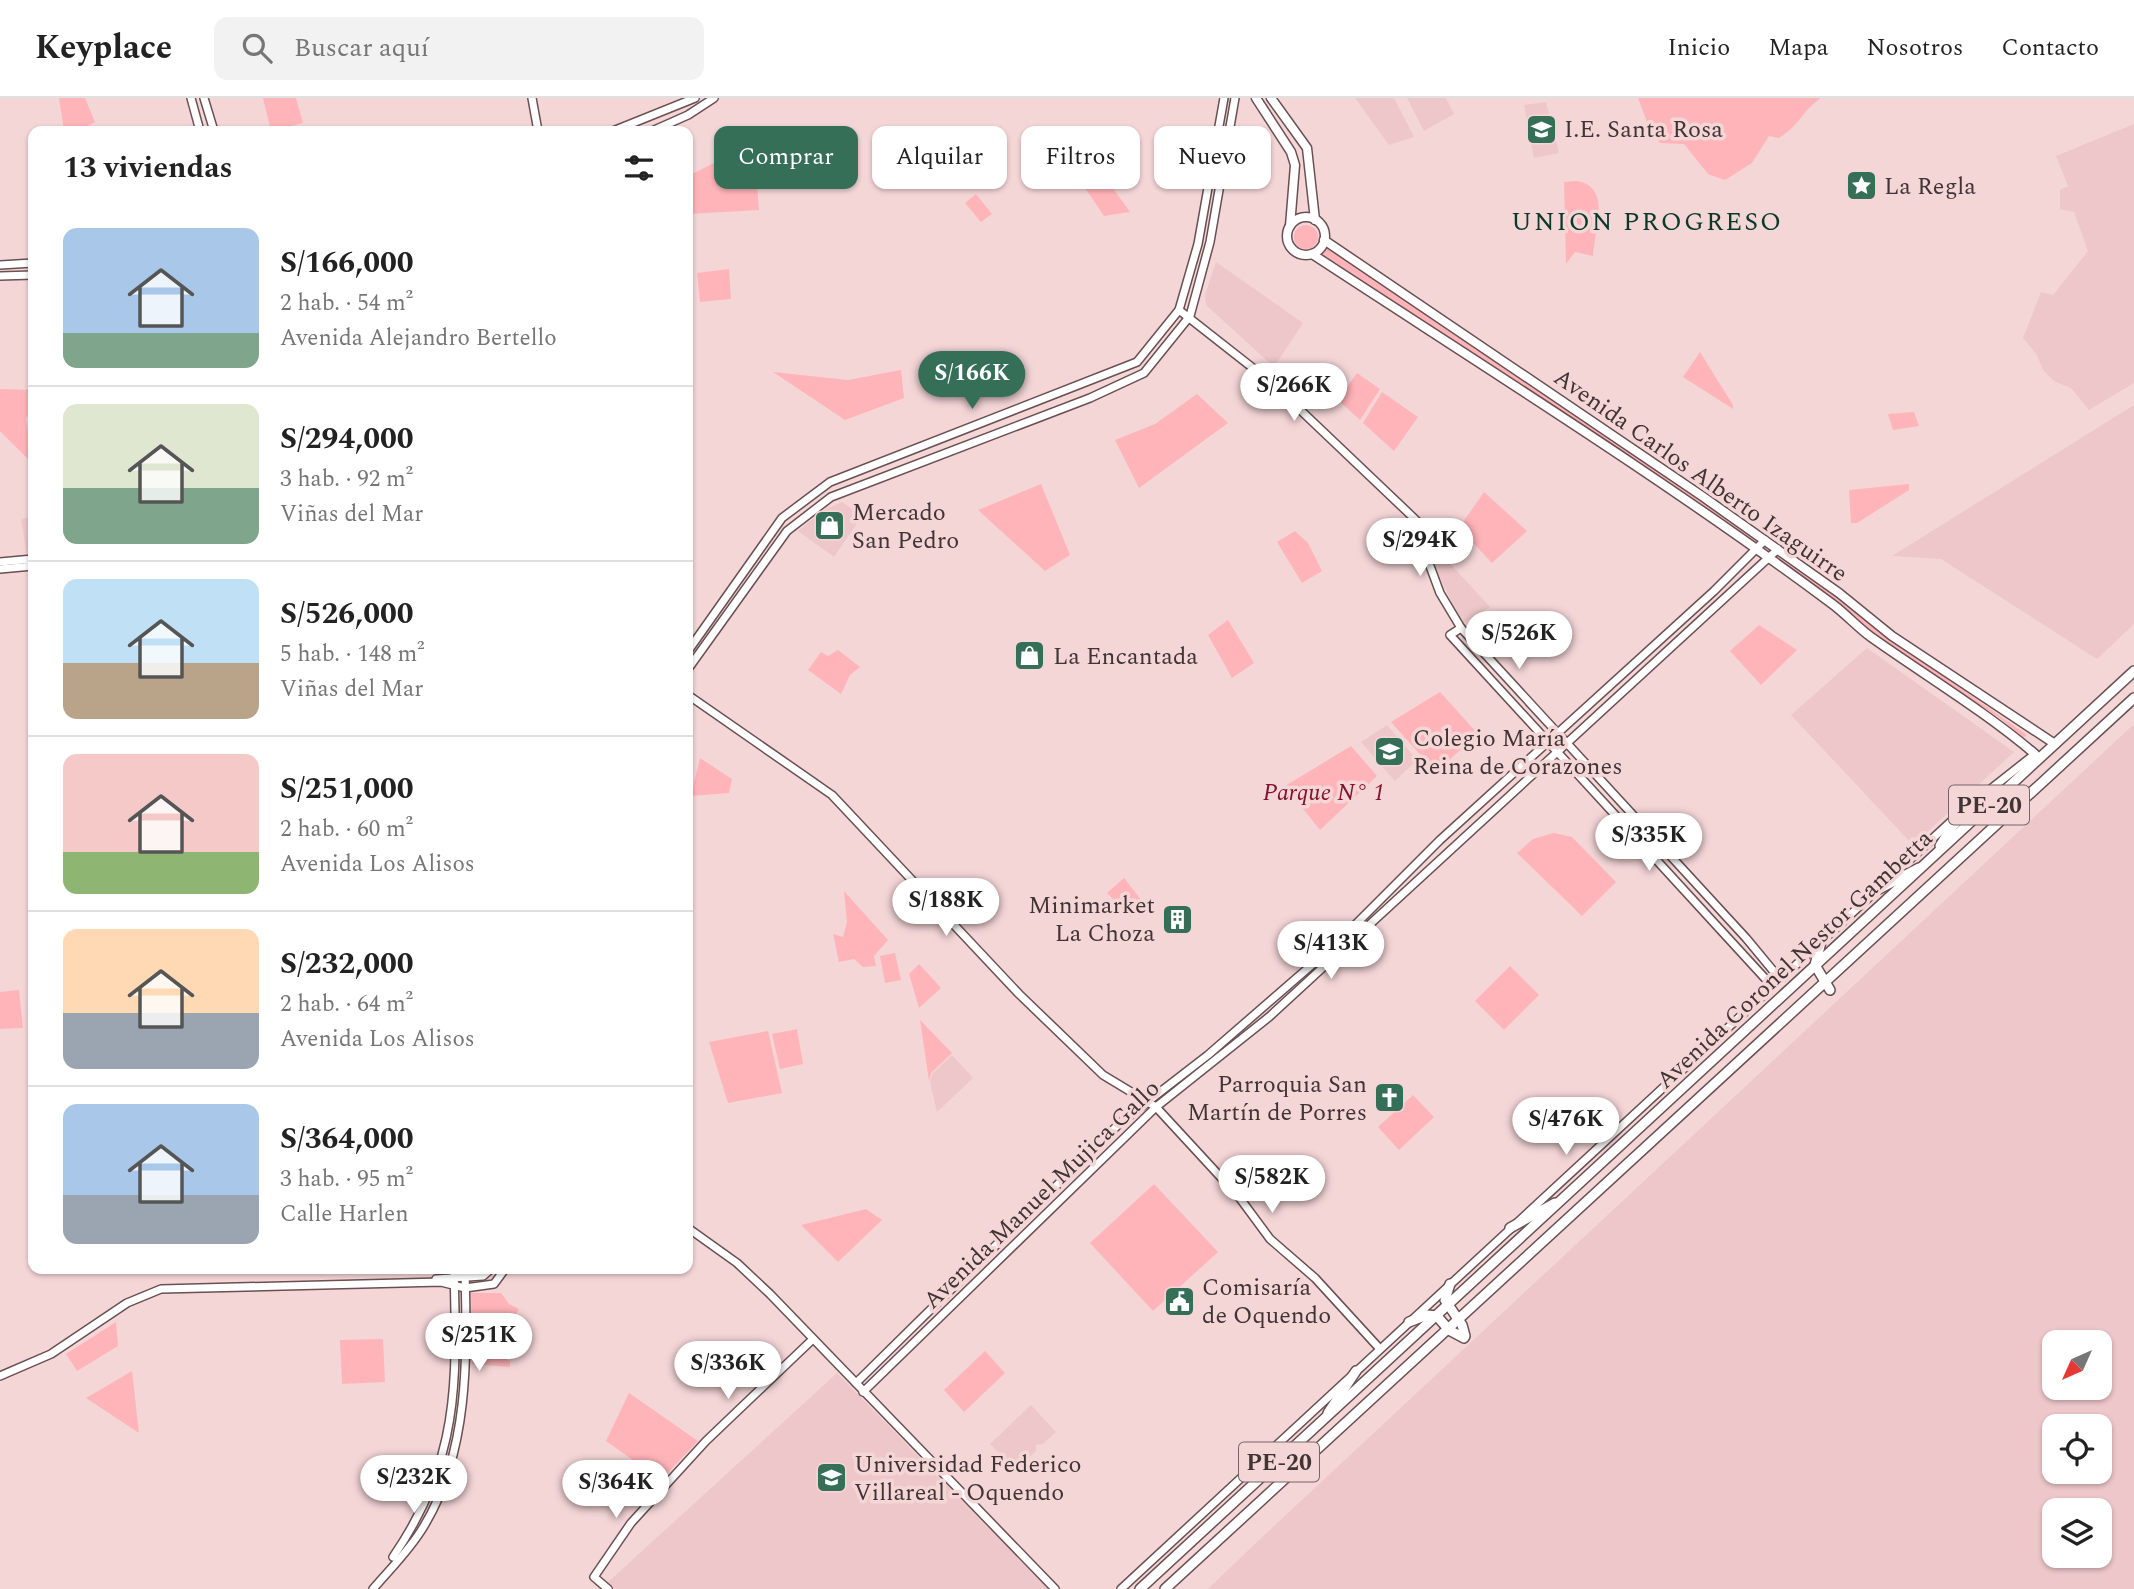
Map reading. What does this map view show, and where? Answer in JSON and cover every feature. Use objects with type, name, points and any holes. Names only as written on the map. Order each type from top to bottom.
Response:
[{"type":"highway","name":"Avenida Coronel Nestor Gambetta","points":[[1140,1589],[2134,671]]},
{"type":"highway","name":"Avenida Coronel Nestor Gambetta","points":[[1165,1589],[1827,987],[2134,698]]},
{"type":"highway","points":[[2035,754],[2055,744]]},
{"type":"highway","points":[[1934,857],[1952,827],[1981,796]]},
{"type":"highway","points":[[1879,889],[1924,866]]},
{"type":"highway","points":[[1821,943],[1815,965],[1827,987]]},
{"type":"highway","points":[[1510,1228],[1563,1199]]},
{"type":"highway","points":[[1409,1322],[1427,1315],[1437,1316],[1449,1329],[1464,1337],[1459,1320],[1447,1306],[1446,1292],[1450,1284]]},
{"type":"highway","points":[[1325,1419],[1356,1371]]},
{"type":"main road","points":[[1256,98],[1291,152],[1295,165],[1287,239],[1292,249],[1301,254],[1312,254],[1321,247],[1324,240],[1322,227],[1315,220],[1301,218],[1290,226]]},
{"type":"main road","points":[[1271,98],[1307,148],[1315,220]]},
{"type":"main road","name":"Avenida Carlos Alberto Izaguirre","points":[[1324,240],[1779,549],[1880,627],[2055,744]]},
{"type":"main road","name":"Avenida Carlos Alberto Izaguirre","points":[[1312,254],[1539,402],[1755,550],[1833,604],[1871,636],[2000,724],[2035,754]]},
{"type":"street","points":[[191,98],[199,126]]},
{"type":"street","points":[[204,98],[212,126]]},
{"type":"street","points":[[532,98],[537,126]]},
{"type":"street","points":[[625,126],[695,98]]},
{"type":"street","points":[[663,126],[688,115],[714,98]]},
{"type":"street","points":[[693,643],[782,518],[830,482],[1137,362],[1179,310],[1198,244],[1224,98]]},
{"type":"street","points":[[693,662],[787,531],[831,497],[1129,382],[1144,373],[1190,316],[1210,242],[1235,98]]},
{"type":"street","points":[[0,265],[28,263]]},
{"type":"street","points":[[0,276],[28,275]]},
{"type":"street","points":[[1179,310],[1272,383],[1418,522],[1416,531],[1440,593],[1461,628],[1780,979]]},
{"type":"street","name":"Avenida Manuel Mujica Gallo","points":[[856,1383],[1051,1190],[1147,1101],[1208,1055],[1336,943],[1556,732],[1765,540]]},
{"type":"street","name":"Avenida Manuel Mujica Gallo","points":[[863,1392],[1156,1107],[1269,1017],[1779,549]]},
{"type":"street","points":[[0,562],[28,559]]},
{"type":"street","points":[[0,569],[28,566]]},
{"type":"street","points":[[1461,628],[1450,635],[1772,986]]},
{"type":"street","points":[[693,698],[832,795],[1019,994],[1103,1075],[1156,1107],[1238,1197],[1270,1239],[1315,1279],[1380,1349]]},
{"type":"street","points":[[1121,1589],[1821,943],[1930,839],[2035,754]]},
{"type":"street","points":[[693,1232],[737,1263],[1055,1589]]},
{"type":"street","points":[[441,1280],[448,1274]]},
{"type":"street","points":[[393,1557],[418,1521],[429,1496],[453,1414],[453,1274]]},
{"type":"street","points":[[454,1285],[464,1274]]},
{"type":"street","points":[[373,1589],[383,1580],[424,1526],[452,1454],[464,1396],[465,1274]]},
{"type":"street","points":[[0,1374],[62,1343],[137,1293],[159,1285],[441,1280],[465,1288],[494,1284],[501,1274]]},
{"type":"street","points":[[441,1280],[454,1285]]},
{"type":"street","points":[[608,1589],[594,1577],[631,1523],[698,1450],[813,1339]]},
{"type":"street","points":[[379,1589],[383,1580]]},
{"type":"shaded area","points":[[1355,98],[1394,98],[1414,137],[1389,145]]},
{"type":"shaded area","points":[[1407,98],[1446,98],[1454,114],[1424,131]]},
{"type":"shaded area","name":"I.E. Santa Rosa","points":[[1546,102],[1559,153],[1534,158],[1524,105]]},
{"type":"shaded area","points":[[2134,124],[2134,383],[2089,410],[2071,388],[2054,381],[2043,370],[2037,355],[2023,338],[2041,292],[2053,295],[2088,251],[2074,212],[2060,209],[2060,190],[2068,186],[2056,156]]},
{"type":"shaded area","points":[[1216,262],[1303,323],[1274,367],[1206,305],[1205,295]]},
{"type":"shaded area","points":[[2134,405],[2134,624],[2097,659],[1941,559],[1892,556]]},
{"type":"shaded area","name":"Mercado San Pedro","points":[[842,502],[862,516],[834,557],[798,531],[824,510]]},
{"type":"shaded area","points":[[28,518],[28,556],[27,556],[21,519]]},
{"type":"shaded area","points":[[1432,544],[1490,607],[1462,624],[1427,550]]},
{"type":"shaded area","points":[[1867,648],[2014,752],[1913,845],[1791,715]]},
{"type":"shaded area","points":[[2134,724],[2134,1589],[1208,1589],[1259,1540]]},
{"type":"shaded area","name":"Colegio María Reina de Corazones","points":[[1387,725],[1417,760],[1395,781],[1361,742]]},
{"type":"shaded area","points":[[952,1055],[973,1078],[937,1112],[930,1082],[932,1074]]},
{"type":"shaded area","name":"Universidad Federico Villareal - Oquendo","points":[[837,1373],[1048,1589],[615,1589],[607,1583]]},
{"type":"shaded area","points":[[1031,1405],[1056,1432],[1043,1444],[1036,1445],[1036,1451],[1015,1471],[990,1444]]},
{"type":"green space","points":[[59,98],[85,98],[95,122],[88,126],[63,126]]},
{"type":"green space","points":[[263,98],[296,98],[303,123],[270,126]]},
{"type":"green space","points":[[1638,98],[1821,98],[1786,133],[1779,138],[1769,136],[1752,163],[1725,180],[1708,174],[1684,144],[1660,143],[1650,130]]},
{"type":"green space","points":[[714,163],[714,189],[757,189],[759,210],[693,214],[693,174]]},
{"type":"green space","points":[[1576,181],[1594,191],[1598,200],[1598,223],[1593,256],[1575,252],[1566,264],[1564,182]]},
{"type":"green space","points":[[1086,189],[1114,189],[1130,212],[1104,216]]},
{"type":"green space","points":[[976,194],[992,214],[981,222],[965,203]]},
{"type":"green space","points":[[1306,225],[1314,229],[1318,237],[1314,245],[1306,249],[1298,245],[1294,237],[1298,229]]},
{"type":"green space","points":[[1325,246],[1767,546],[1838,596],[1886,636],[2027,735],[2023,738],[2001,719],[1883,641],[1835,601],[1711,515],[1320,254]]},
{"type":"green space","points":[[729,269],[731,299],[700,302],[697,273]]},
{"type":"green space","points":[[1700,352],[1733,405],[1733,409],[1683,377]]},
{"type":"green space","points":[[901,370],[904,398],[845,420],[773,372],[848,380]]},
{"type":"green space","points":[[1357,373],[1380,389],[1360,420],[1338,400]]},
{"type":"green space","points":[[0,389],[28,390],[28,459],[0,431]]},
{"type":"green space","points":[[1382,392],[1418,417],[1394,451],[1363,423]]},
{"type":"green space","points":[[1197,394],[1228,423],[1139,488],[1115,440],[1155,424]]},
{"type":"green space","points":[[1914,412],[1919,426],[1893,430],[1888,414]]},
{"type":"green space","points":[[1041,484],[1070,555],[1045,571],[978,510]]},
{"type":"green space","points":[[1909,484],[1909,490],[1857,523],[1851,523],[1849,490]]},
{"type":"green space","points":[[1484,492],[1527,531],[1492,563],[1459,528]]},
{"type":"green space","points":[[1295,531],[1308,543],[1322,571],[1302,583],[1277,542]]},
{"type":"green space","points":[[1228,620],[1254,663],[1232,678],[1208,635]]},
{"type":"green space","points":[[1759,625],[1797,650],[1761,685],[1730,651]]},
{"type":"green space","points":[[838,650],[860,667],[850,675],[841,694],[808,670],[821,652],[828,656]]},
{"type":"green space","points":[[1440,692],[1478,734],[1436,772],[1391,722]]},
{"type":"green space","name":"Parque N° 1","points":[[1351,746],[1377,776],[1320,830],[1285,786]]},
{"type":"green space","points":[[700,758],[732,779],[729,793],[693,796]]},
{"type":"green space","points":[[1554,833],[1572,837],[1616,882],[1582,916],[1517,853],[1533,839]]},
{"type":"green space","points":[[1124,878],[1145,905],[1131,917],[1107,893]]},
{"type":"green space","points":[[844,891],[888,940],[874,956],[876,966],[863,967],[854,959],[839,962],[833,934],[843,937],[847,922]]},
{"type":"green space","points":[[895,953],[901,980],[885,983],[880,956]]},
{"type":"green space","points":[[919,964],[941,988],[919,1008],[909,974]]},
{"type":"green space","points":[[1510,966],[1539,995],[1504,1030],[1475,1001]]},
{"type":"green space","points":[[19,990],[23,1028],[0,1029],[0,992]]},
{"type":"green space","points":[[920,1020],[952,1053],[931,1073],[929,1081]]},
{"type":"green space","points":[[797,1029],[803,1064],[780,1069],[772,1034]]},
{"type":"green space","points":[[768,1031],[782,1093],[728,1103],[709,1042]]},
{"type":"green space","points":[[1413,1095],[1434,1117],[1399,1150],[1378,1127]]},
{"type":"green space","points":[[1154,1184],[1218,1252],[1153,1311],[1090,1243]]},
{"type":"green space","points":[[866,1209],[882,1220],[838,1262],[801,1225]]},
{"type":"green space","points":[[471,1293],[501,1293],[509,1304],[519,1309],[505,1333],[499,1356],[510,1361],[510,1367],[472,1364]]},
{"type":"green space","points":[[116,1322],[118,1346],[77,1371],[66,1354]]},
{"type":"green space","points":[[383,1339],[385,1382],[342,1384],[340,1340]]},
{"type":"green space","points":[[985,1351],[1005,1373],[964,1412],[944,1390]]},
{"type":"green space","points":[[132,1371],[139,1433],[86,1398]]},
{"type":"green space","points":[[629,1393],[698,1441],[661,1480],[606,1441]]},
{"type":"place","name":"I.E. Santa Rosa","points":[[1541,129]]},
{"type":"place","name":"La Regla","points":[[1861,186]]},
{"type":"place","name":"Mercado San Pedro","points":[[829,526]]},
{"type":"place","name":"La Encantada","points":[[1030,656]]},
{"type":"place","name":"Colegio María Reina de Corazones","points":[[1390,752]]},
{"type":"place","name":"Minimarket La Choza","points":[[1178,919]]},
{"type":"place","name":"Parroquia San Martín de Porres","points":[[1390,1098]]},
{"type":"place","name":"Comisaría de Oquendo","points":[[1179,1301]]},
{"type":"place","name":"Universidad Federico Villareal - Oquendo","points":[[831,1478]]},
{"type":"district","name":"UNION PROGRESO","points":[[1647,221]]}]
